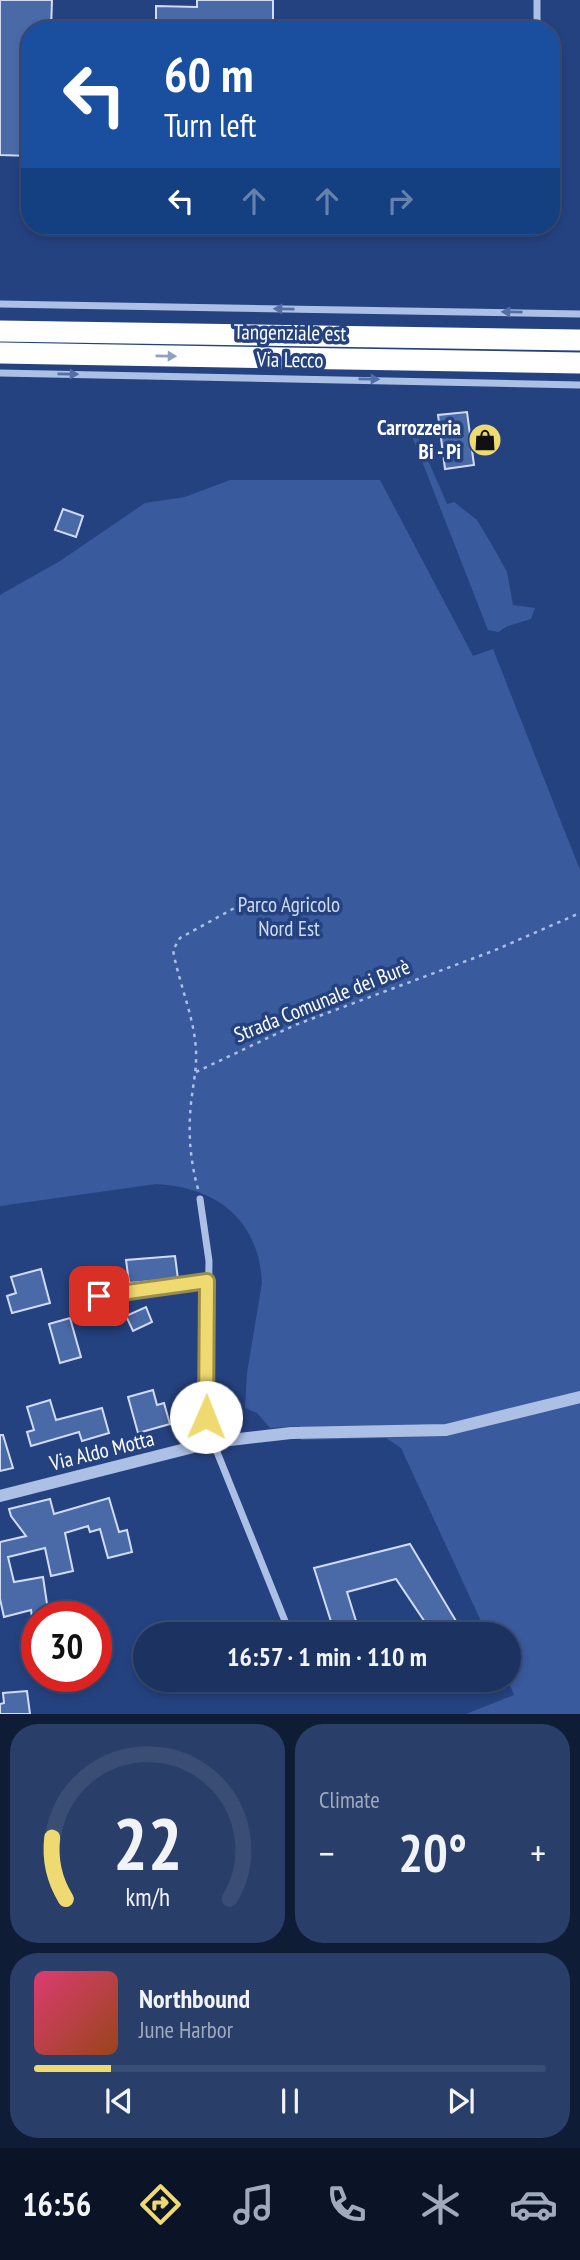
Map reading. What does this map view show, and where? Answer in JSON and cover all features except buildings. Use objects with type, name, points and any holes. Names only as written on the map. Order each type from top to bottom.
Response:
[{"type":"highway","name":"Tangenziale est","points":[[0,331],[580,340]]},
{"type":"highway","name":"Tangenziale est","points":[[0,353],[580,363]]},
{"type":"street","points":[[537,0],[537,20]]},
{"type":"street","points":[[0,304],[580,314]]},
{"type":"street","name":"Via Lecco","points":[[0,373],[580,385]]},
{"type":"street","points":[[200,1199],[209,1261],[209,1443],[286,1622]]},
{"type":"street","name":"Via Aldo Motta","points":[[0,1496],[209,1443],[291,1433],[446,1430],[580,1398]]},
{"type":"lane","points":[[99,1296],[207,1281]]},
{"type":"path","points":[[200,1199],[192,1166],[190,1142],[196,1049],[192,1020],[177,973],[173,950],[180,938],[240,905]]},
{"type":"path","name":"Strada Comunale dei Burè","points":[[196,1072],[295,1026],[493,950],[580,913]]},
{"type":"green space","points":[[411,421],[447,504],[454,502],[477,520],[507,572],[513,605],[535,608],[531,619],[498,632],[488,630],[407,423]]},
{"type":"green space","name":"Parco Agricolo Nord Est","points":[[230,480],[380,480],[473,656],[493,649],[580,870],[580,1714],[466,1714],[514,1695],[513,1692],[521,1692],[521,1622],[481,1622],[401,1448],[386,1438],[301,1440],[300,1426],[270,1428],[257,1413],[245,1408],[247,1373],[262,1283],[253,1241],[231,1211],[198,1192],[156,1184],[0,1206],[0,595],[60,561],[145,503],[185,497]]},
{"type":"place","name":"Carrozzeria Bi - Pi","points":[[485,440]]},
{"type":"route","points":[[99,1296],[207,1281],[206,1417]]}]
